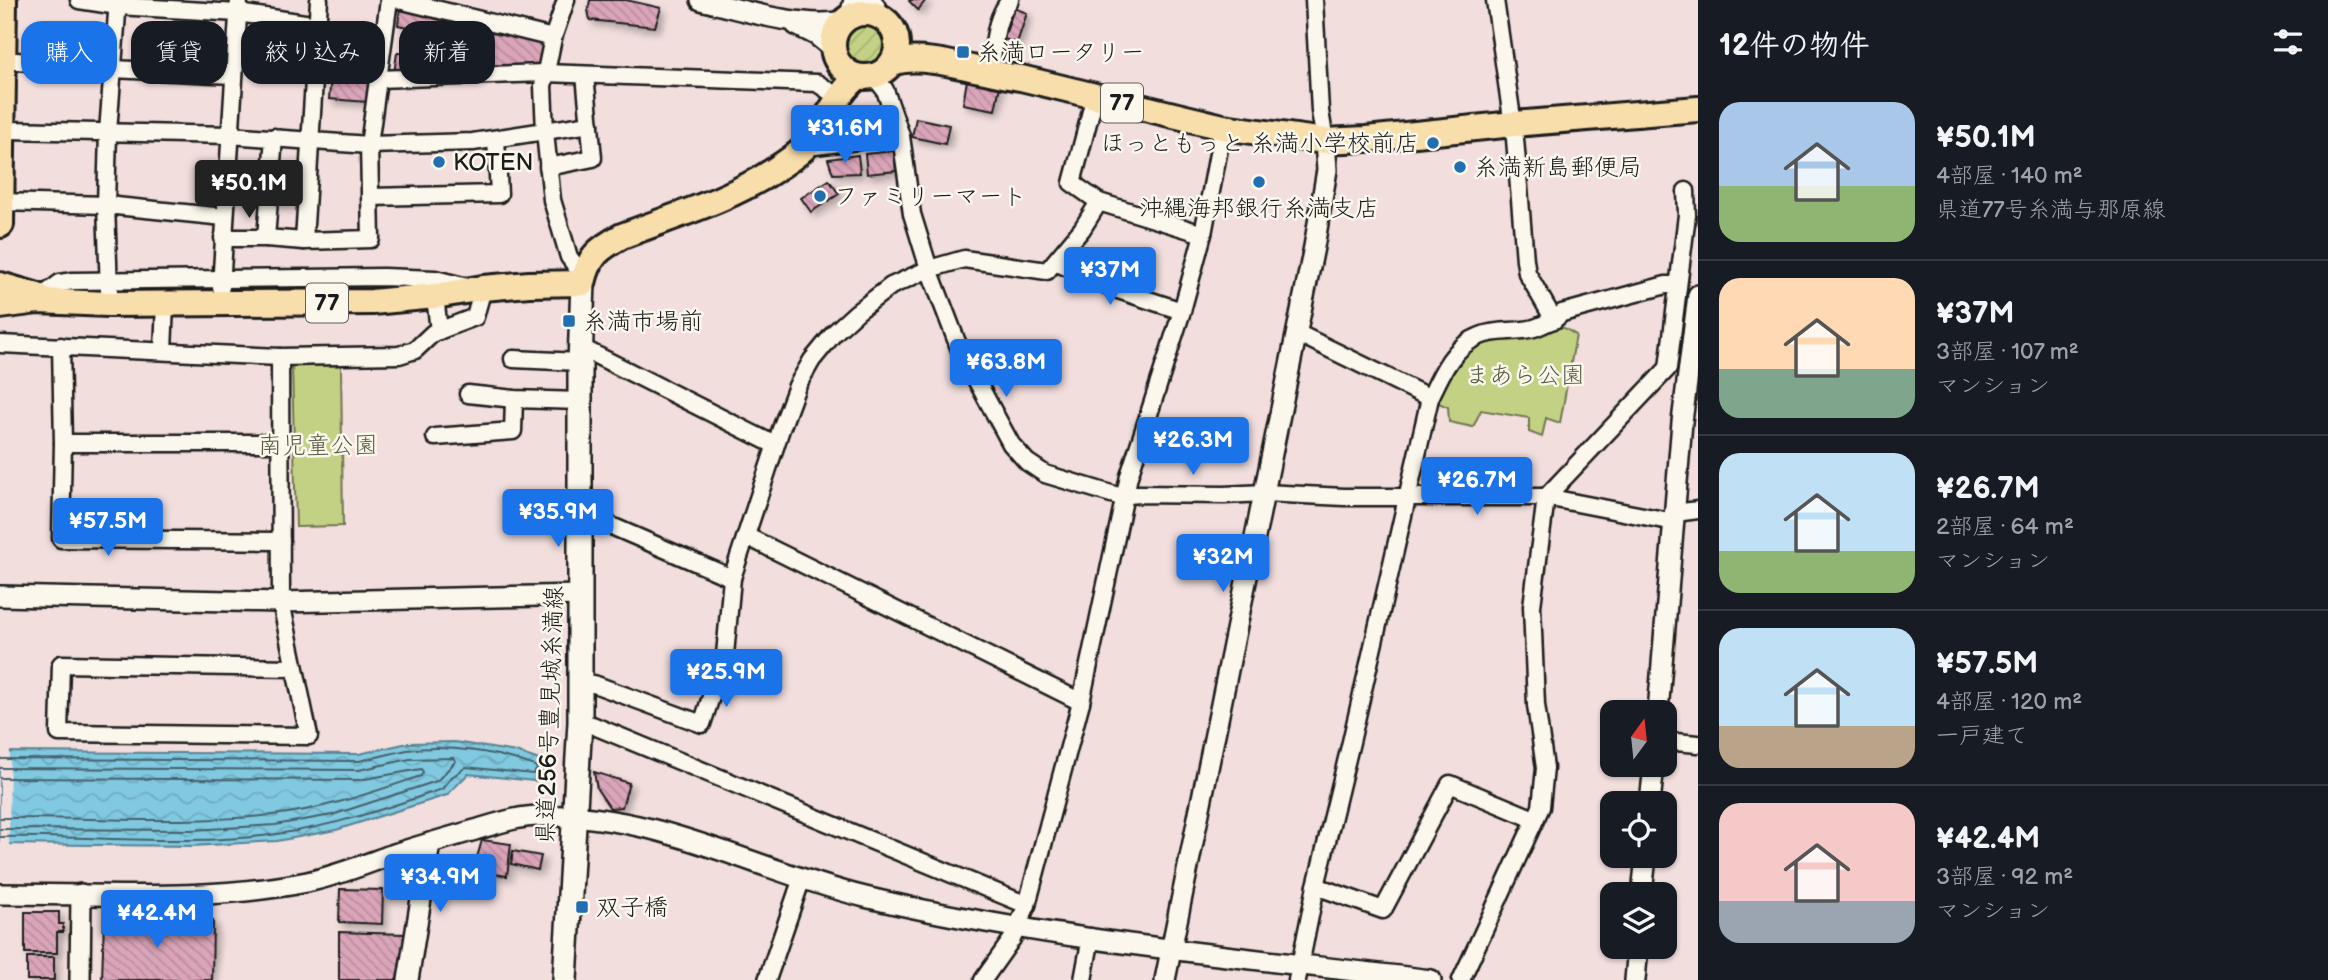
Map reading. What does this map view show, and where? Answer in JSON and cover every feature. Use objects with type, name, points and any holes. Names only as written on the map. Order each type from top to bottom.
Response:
[{"type":"highway","points":[[1,203],[3,0]]},
{"type":"highway","points":[[1,203],[16,61],[17,0]]},
{"type":"main road","name":"77","points":[[865,14],[905,41],[991,66],[1021,78],[1223,127],[1325,141],[1698,109]]},
{"type":"main road","points":[[775,169],[828,91],[864,66],[896,52],[865,14],[837,29],[833,38],[864,66]]},
{"type":"main road","name":"77","points":[[864,66],[912,58],[998,76],[1021,78]]},
{"type":"main road","points":[[584,280],[587,264],[608,243],[738,192],[760,180],[806,147],[864,66]]},
{"type":"main road","name":"77","points":[[0,306],[69,302],[109,292],[165,304],[372,302],[435,296],[479,288],[584,280]]},
{"type":"main road","name":"県道256号豊見城糸満線","points":[[565,980],[580,722],[580,355],[584,280]]},
{"type":"main road","name":"77","points":[[0,285],[69,302]]},
{"type":"street","points":[[79,0],[239,7],[300,21]]},
{"type":"street","points":[[318,21],[319,0]]},
{"type":"street","points":[[385,29],[389,0]]},
{"type":"street","points":[[399,0],[553,38]]},
{"type":"street","points":[[566,0],[545,73],[544,132],[552,200],[569,257],[584,280]]},
{"type":"street","points":[[701,0],[772,17],[820,23],[865,14]]},
{"type":"street","points":[[991,66],[996,22],[1010,0]]},
{"type":"street","points":[[1165,980],[1326,178],[1314,0]]},
{"type":"street","points":[[1495,0],[1514,124],[1528,273],[1554,320]]},
{"type":"street","points":[[117,21],[118,3]]},
{"type":"street","points":[[220,304],[239,7]]},
{"type":"street","points":[[772,17],[816,35],[864,66],[891,78],[902,112],[901,136],[912,214],[929,269],[960,350],[1003,431],[1020,456],[1036,469],[1055,478],[1110,495],[1125,496],[1264,493],[1287,496],[1546,498],[1674,517],[1698,510]]},
{"type":"street","points":[[16,61],[21,61]]},
{"type":"street","points":[[117,69],[233,75]]},
{"type":"street","points":[[385,79],[545,73],[817,83],[828,91]]},
{"type":"street","points":[[548,167],[593,158],[584,75]]},
{"type":"street","points":[[109,292],[106,205],[112,84]]},
{"type":"street","points":[[304,241],[313,84]]},
{"type":"street","points":[[223,238],[304,241],[371,239],[369,145],[377,84]]},
{"type":"street","points":[[1096,96],[1072,183],[1099,202],[1203,234]]},
{"type":"street","points":[[9,130],[229,135],[369,145],[473,142],[590,124]]},
{"type":"street","points":[[983,980],[1019,926],[1027,905],[1081,702],[1136,450],[1182,311],[1203,234],[1223,127]]},
{"type":"street","points":[[806,147],[901,136]]},
{"type":"street","points":[[266,238],[274,137]]},
{"type":"street","points":[[370,197],[499,194],[496,139]]},
{"type":"street","points":[[1461,980],[1541,807],[1545,768],[1536,705],[1532,606],[1546,498],[1668,368],[1687,215],[1686,191]]},
{"type":"street","points":[[580,684],[594,684],[702,724],[725,656],[732,578],[775,444],[797,386],[812,360],[835,332],[857,312],[891,286],[929,269],[964,259],[1047,271],[1082,229],[1099,202]]},
{"type":"street","points":[[1,203],[106,205],[224,217]]},
{"type":"street","points":[[1055,262],[1118,290],[1182,311]]},
{"type":"street","points":[[0,344],[280,357],[398,355],[415,350],[433,333],[474,317],[479,288],[435,279],[383,277],[221,279],[109,292],[60,284],[41,297]]},
{"type":"street","points":[[1298,972],[1430,398],[1445,366],[1457,352],[1480,335],[1534,328],[1554,320],[1562,313],[1666,285],[1678,285]]},
{"type":"street","points":[[435,296],[439,331]]},
{"type":"street","points":[[1659,700],[1674,517],[1698,303]]},
{"type":"street","points":[[163,351],[165,304]]},
{"type":"street","points":[[1297,333],[1430,398]]},
{"type":"street","points":[[61,346],[61,539],[281,541]]},
{"type":"street","points":[[513,359],[580,355],[775,444]]},
{"type":"street","points":[[280,357],[281,602],[295,668],[309,736],[59,733],[61,664],[295,668]]},
{"type":"street","points":[[1657,382],[1687,386]]},
{"type":"street","points":[[468,394],[514,399],[580,401]]},
{"type":"street","points":[[435,438],[513,432],[514,399]]},
{"type":"street","points":[[63,443],[280,443]]},
{"type":"street","points":[[579,512],[732,578]]},
{"type":"street","points":[[746,536],[1081,702]]},
{"type":"street","points":[[0,596],[281,602],[580,595]]},
{"type":"street","points":[[580,722],[1027,905]]},
{"type":"street","points":[[1677,742],[1698,744]]},
{"type":"street","points":[[1316,886],[1383,910],[1450,784],[1534,819]]},
{"type":"street","points":[[0,894],[206,895],[247,891],[309,881],[497,823],[538,816],[575,818],[625,822],[688,840],[781,873],[861,896],[943,914],[1298,972],[1431,980]]},
{"type":"street","points":[[408,980],[430,843]]},
{"type":"street","points":[[767,980],[802,878]]},
{"type":"street","points":[[80,980],[81,894]]},
{"type":"street","points":[[1083,980],[1091,937]]},
{"type":"street","points":[[1635,980],[1637,959]]},
{"type":"green space","points":[[865,19],[884,26],[891,45],[884,64],[865,71],[846,64],[839,45],[846,26]]},
{"type":"green space","name":"まあら公園","points":[[1553,327],[1564,328],[1576,335],[1560,423],[1546,418],[1542,437],[1529,432],[1529,418],[1481,410],[1473,427],[1449,422],[1448,407],[1436,402],[1459,364],[1475,347],[1500,335]]},
{"type":"green space","name":"南児童公園","points":[[292,364],[341,364],[343,526],[296,527]]},
{"type":"water","points":[[455,742],[516,752],[545,762],[543,782],[468,774],[447,795],[336,830],[277,841],[193,846],[0,844],[0,752],[359,754],[408,743]]},
{"type":"pier","points":[[0,748],[10,748],[9,848],[0,848]]},
{"type":"building","points":[[590,0],[626,0],[661,8],[655,27],[590,20]]},
{"type":"building","points":[[910,0],[926,0],[918,10]]},
{"type":"building","points":[[400,8],[460,21],[399,21],[398,25]]},
{"type":"building","points":[[1014,8],[1027,13],[1017,43],[1004,39]]},
{"type":"building","points":[[495,29],[548,40],[541,68],[495,70]]},
{"type":"building","points":[[397,53],[399,73],[394,73]]},
{"type":"building","points":[[967,80],[1000,86],[995,110],[963,104]]},
{"type":"building","points":[[330,84],[369,84],[367,102],[329,99]]},
{"type":"building","points":[[916,118],[949,125],[945,144],[912,137]]},
{"type":"building","points":[[894,151],[896,171],[867,174],[865,154]]},
{"type":"building","points":[[858,155],[860,173],[833,174],[828,159]]},
{"type":"building","name":"ファミリーマート","points":[[829,180],[839,194],[811,212],[801,198]]},
{"type":"building","points":[[594,772],[629,783],[622,807],[610,808],[597,789]]},
{"type":"building","points":[[482,840],[511,844],[507,876],[488,873],[490,864],[476,861]]},
{"type":"building","points":[[513,851],[541,856],[538,870],[511,864]]},
{"type":"building","points":[[340,889],[383,890],[382,924],[339,922]]},
{"type":"building","points":[[25,912],[59,912],[59,924],[63,924],[63,932],[57,932],[57,953],[25,953]]},
{"type":"building","points":[[104,919],[213,921],[212,980],[102,980]]},
{"type":"building","points":[[339,932],[405,934],[397,980],[339,980]]},
{"type":"building","points":[[27,957],[54,957],[54,980],[27,980]]},
{"type":"place","name":"糸満ロータリー","points":[[963,52]]},
{"type":"place","name":"ほっともっと 糸満小学校前店","points":[[1433,143]]},
{"type":"place","name":"KOTEN","points":[[439,162]]},
{"type":"place","name":"糸満新島郵便局","points":[[1460,167]]},
{"type":"place","name":"沖縄海邦銀行糸満支店","points":[[1259,182]]},
{"type":"place","name":"ファミリーマート","points":[[820,196]]},
{"type":"place","name":"糸満市場前","points":[[569,321]]},
{"type":"place","name":"双子橋","points":[[582,907]]}]
